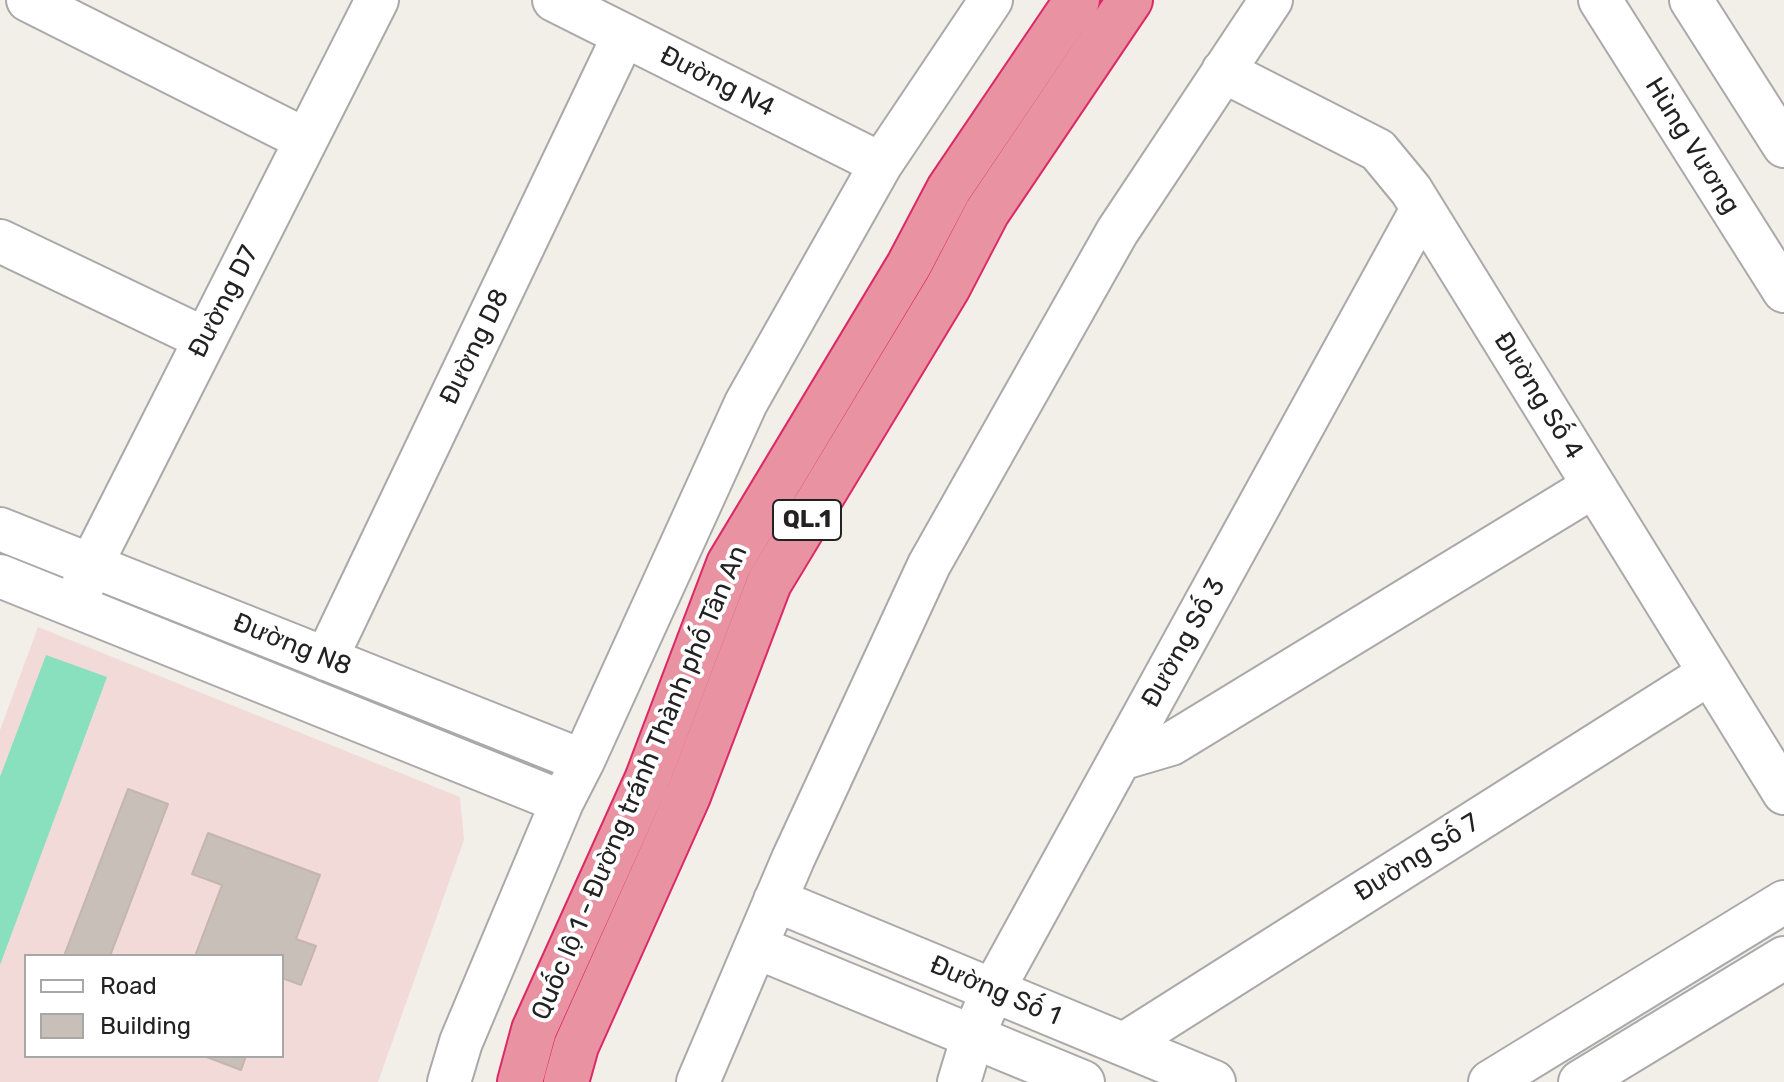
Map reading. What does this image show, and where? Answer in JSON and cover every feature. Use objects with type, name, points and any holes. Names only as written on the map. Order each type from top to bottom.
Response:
[{"type":"highway","name":"Quốc lộ 1 - Đường tránh Thành phố Tân An","points":[[520,1082],[534,1030],[647,780],[729,564],[909,265],[949,189],[1077,0]]},
{"type":"highway","name":"Quốc lộ 1 - Đường tránh Thành phố Tân An","points":[[566,1082],[576,1046],[669,845],[769,583],[948,287],[987,212],[1130,0]]},
{"type":"street","points":[[28,0],[306,140]]},
{"type":"street","name":"Đường D7","points":[[75,605],[91,565],[377,0]]},
{"type":"street","name":"Đường N4","points":[[554,0],[881,164]]},
{"type":"street","points":[[449,1082],[461,1042],[562,802],[746,403],[881,164],[991,0]]},
{"type":"street","points":[[698,1082],[775,900],[929,565],[1117,232],[1271,0]]},
{"type":"street","name":"Hùng Vương","points":[[1600,0],[1784,291]]},
{"type":"street","points":[[1691,0],[1784,146]]},
{"type":"street","name":"Đường D8","points":[[326,659],[624,35]]},
{"type":"street","name":"Đường Số 4","points":[[1223,71],[1378,150],[1411,190],[1784,793]]},
{"type":"street","name":"Đường Số 3","points":[[959,1082],[973,1036],[993,990],[1422,209]]},
{"type":"street","points":[[0,241],[205,339]]},
{"type":"street","points":[[1120,759],[1171,744],[1594,486]]},
{"type":"street","name":"Đường N8","points":[[0,529],[583,761]]},
{"type":"street","name":"Đường N8","points":[[0,576],[562,802]]},
{"type":"street","name":"Đường Số 7","points":[[1124,1044],[1710,673]]},
{"type":"street","name":"Đường Số 1","points":[[775,900],[1214,1082]]},
{"type":"street","points":[[1490,1082],[1784,902]]},
{"type":"street","name":"Đường Số 1","points":[[756,947],[1083,1082]]},
{"type":"street","points":[[1580,1082],[1784,958]]},
{"type":"shaded area","points":[[38,627],[460,797],[464,840],[378,1082],[0,1082],[0,730]]},
{"type":"green space","points":[[46,655],[107,677],[0,965],[0,777]]},
{"type":"building","points":[[128,789],[168,804],[111,954],[65,954]]},
{"type":"building","points":[[208,833],[320,875],[296,939],[316,946],[301,985],[284,979],[284,954],[196,954],[222,885],[192,874]]},
{"type":"building","points":[[209,1058],[245,1058],[241,1070]]}]
